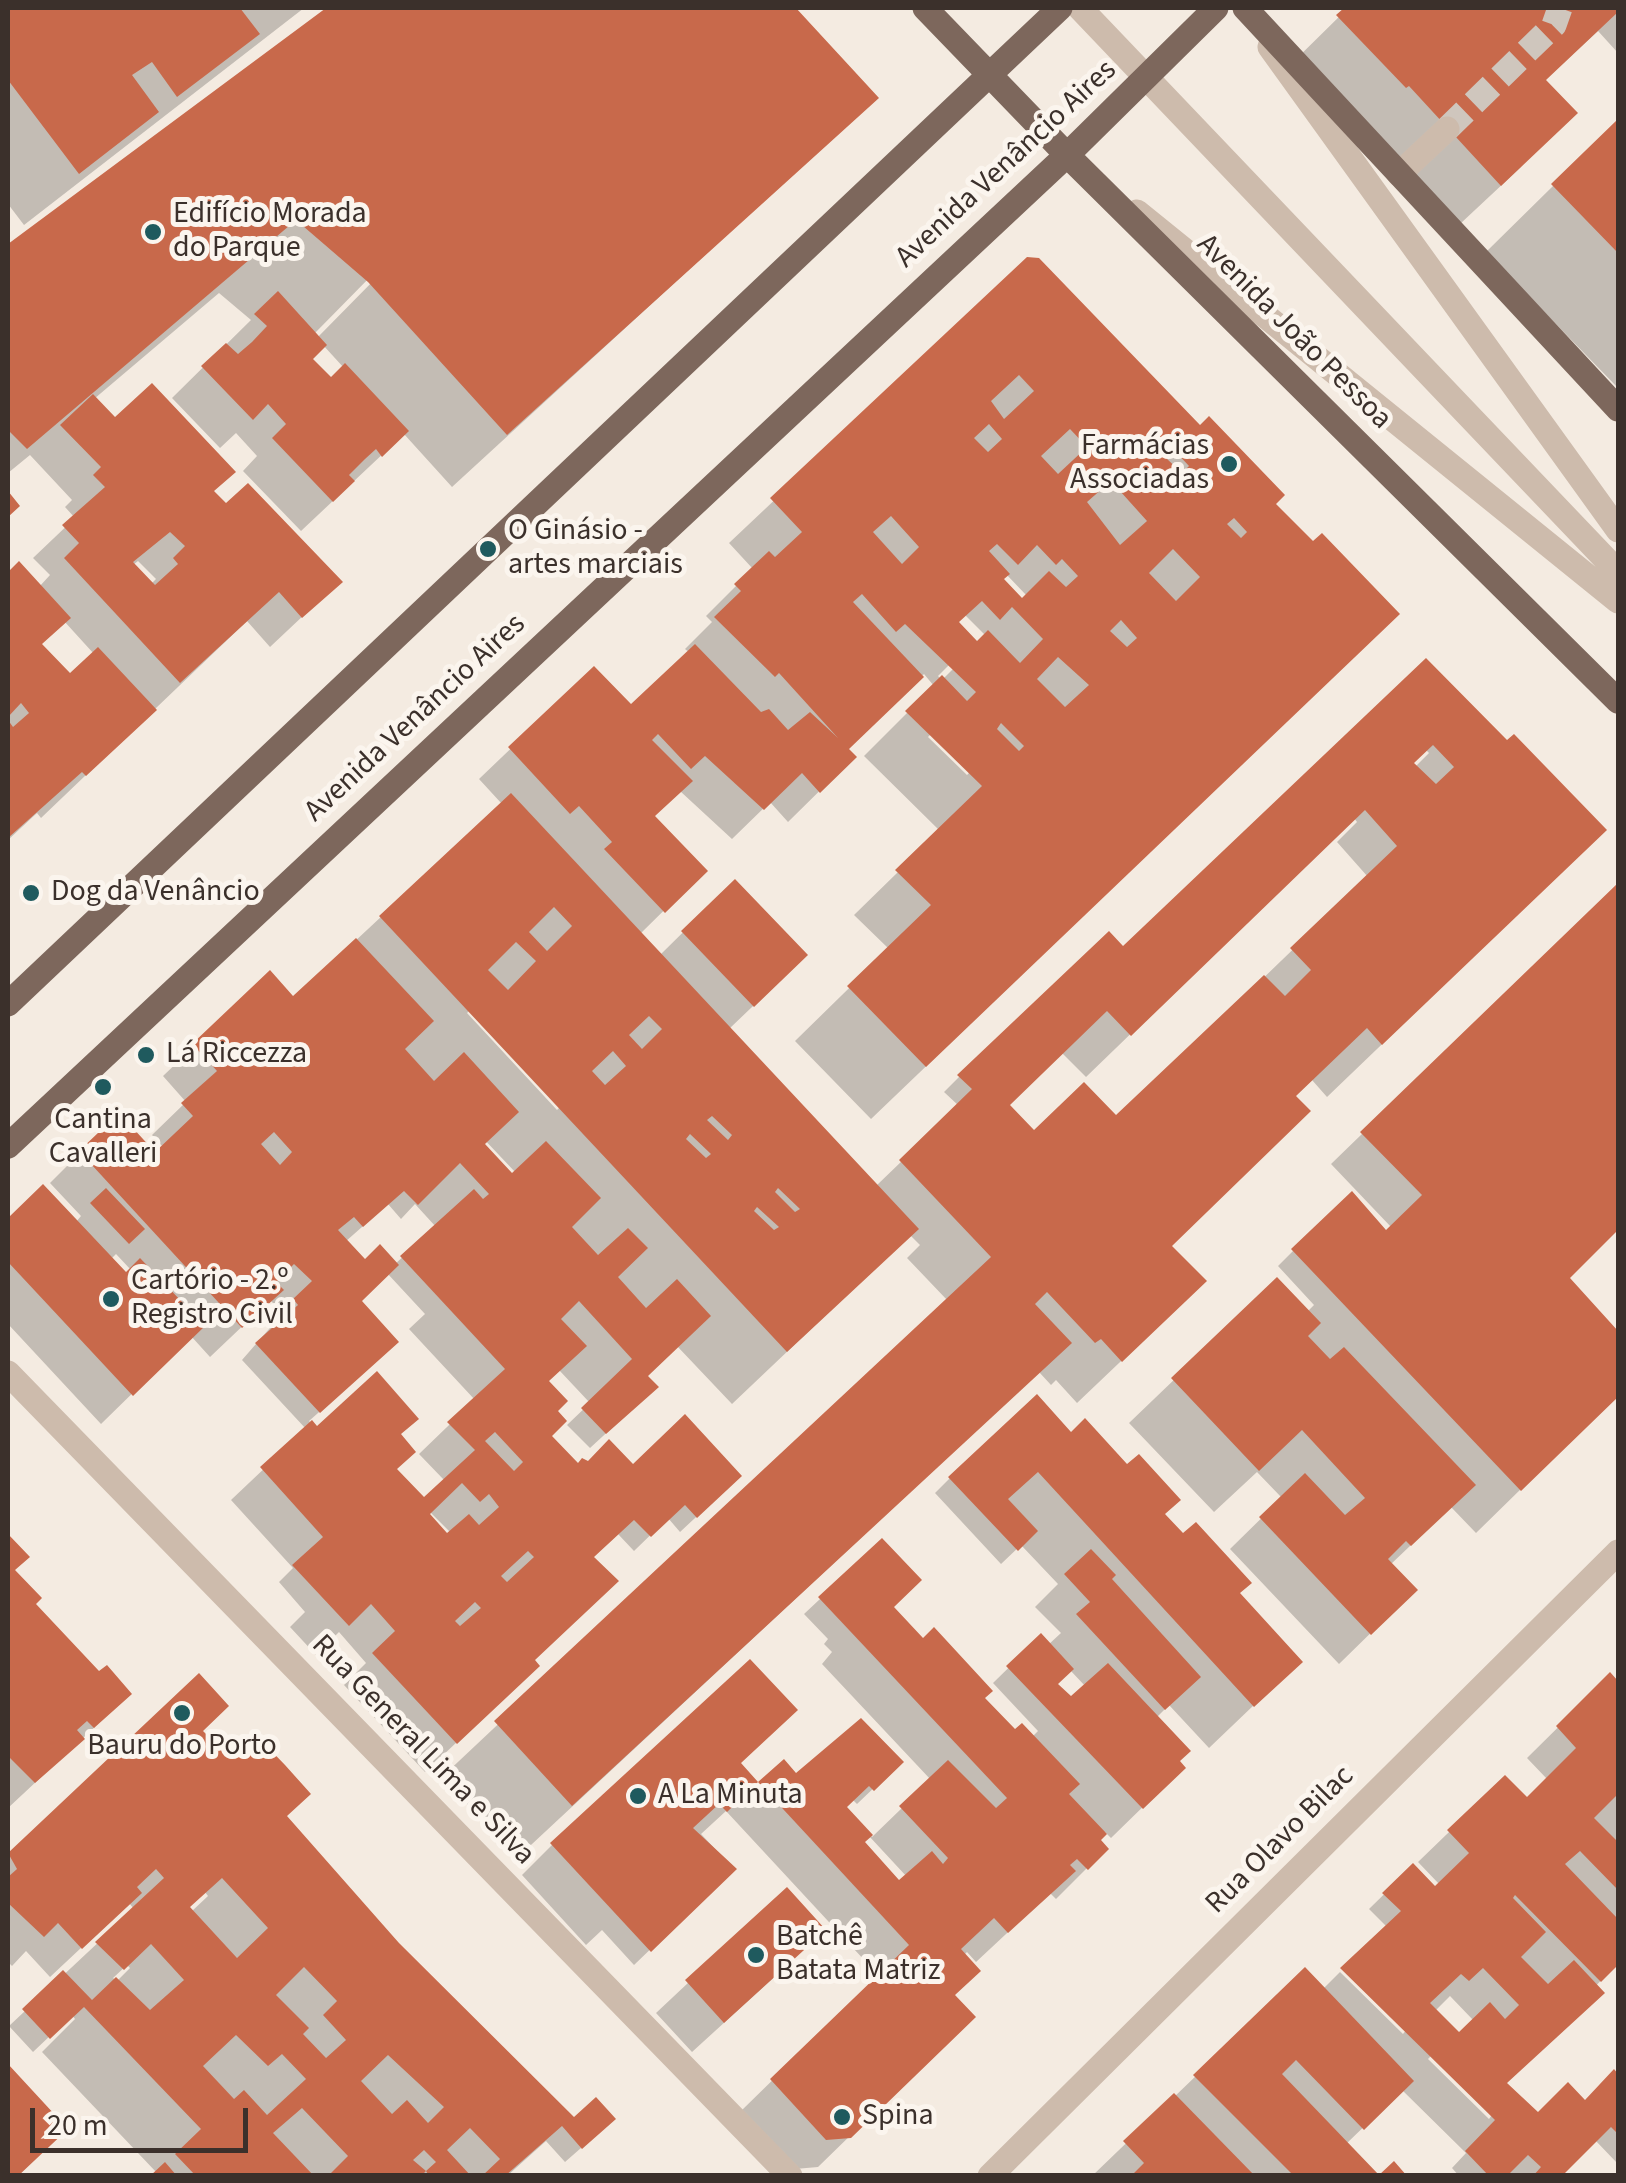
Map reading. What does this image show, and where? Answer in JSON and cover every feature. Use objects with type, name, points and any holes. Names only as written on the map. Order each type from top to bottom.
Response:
[{"type":"main road","name":"Avenida João Pessoa","points":[[925,8],[1068,156],[1618,702]]},
{"type":"main road","points":[[8,1004],[1060,8]]},
{"type":"main road","name":"Avenida Venâncio Aires","points":[[8,1146],[1068,156],[1216,8]]},
{"type":"main road","points":[[1243,8],[1618,409]]},
{"type":"street","points":[[1080,8],[1618,572]]},
{"type":"street","points":[[1243,8],[1618,530]]},
{"type":"street","points":[[1398,174],[1447,129]]},
{"type":"street","points":[[1068,156],[1618,601]]},
{"type":"street","name":"Rua General Lima e Silva","points":[[8,1372],[790,2176]]},
{"type":"street","name":"Rua Olavo Bilac","points":[[990,2176],[1618,1552]]},
{"type":"building","points":[[8,8],[240,8],[260,34],[177,97],[152,62],[132,75],[159,112],[79,174],[8,80]]},
{"type":"building","points":[[326,8],[796,8],[879,98],[507,435],[368,282],[296,220],[27,449],[8,430],[8,244]]},
{"type":"building","points":[[1344,8],[1618,8],[1618,12],[1546,80],[1578,113],[1501,186],[1409,86],[1406,88],[1336,15]]},
{"type":"building","points":[[1618,119],[1618,253],[1551,184]]},
{"type":"building","points":[[1027,257],[1039,258],[1200,425],[1209,416],[1285,495],[1276,504],[1313,541],[1322,533],[1400,614],[926,1067],[847,986],[931,905],[895,870],[982,786],[905,711],[942,675],[967,701],[976,692],[905,624],[896,632],[862,594],[853,602],[924,677],[849,749],[857,757],[820,793],[802,773],[764,810],[705,756],[691,769],[658,734],[652,740],[693,781],[655,816],[708,871],[665,913],[604,849],[612,842],[579,806],[570,814],[508,747],[594,666],[631,704],[695,644],[761,712],[769,709],[788,730],[810,712],[838,738],[779,673],[775,677],[714,617],[741,591],[734,584],[769,551],[775,557],[802,532],[770,498]],"holes":[[[1019,375],[1034,391],[1004,419],[991,401]],[[989,424],[1002,439],[988,452],[974,438]],[[1070,429],[1087,447],[1058,474],[1041,456]],[[1174,450],[1189,466],[1182,473],[1166,458]],[[1111,481],[1147,521],[1120,545],[1087,502]],[[891,516],[919,547],[902,564],[873,532]],[[1234,518],[1247,532],[1241,538],[1227,524]],[[997,544],[1018,565],[1037,545],[1056,565],[1062,559],[1078,576],[1066,587],[1049,571],[1022,598],[1004,579],[1010,574],[989,551]],[[1173,549],[1200,577],[1176,601],[1149,573]],[[982,601],[1000,620],[1012,607],[1043,639],[1020,663],[988,630],[977,641],[959,622]],[[1121,620],[1137,638],[1127,647],[1110,631]],[[1058,657],[1089,685],[1065,707],[1037,679]],[[1001,723],[1024,746],[1019,751],[997,729]]]},
{"type":"building","points":[[278,291],[327,345],[313,359],[331,377],[345,363],[409,431],[382,457],[376,449],[365,459],[349,475],[355,481],[333,502],[272,438],[286,424],[268,404],[253,420],[201,366],[226,343],[238,354],[252,342],[267,326],[254,314]]},
{"type":"building","points":[[152,383],[236,472],[214,491],[226,503],[248,483],[343,582],[302,618],[279,592],[180,683],[64,558],[79,543],[62,525],[105,487],[93,475],[101,467],[60,425],[93,394],[115,417]],"holes":[[[170,532],[185,546],[173,558],[178,564],[155,585],[133,562]]]},
{"type":"building","points":[[8,491],[20,506],[8,517]]},
{"type":"building","points":[[19,561],[71,618],[42,644],[70,673],[98,647],[157,710],[86,776],[82,772],[8,838],[8,720],[13,727],[29,713],[21,703],[8,717],[8,572]]},
{"type":"building","points":[[1426,658],[1507,740],[1514,734],[1607,830],[1382,1045],[1367,1028],[1296,1096],[1311,1111],[1172,1246],[1207,1281],[1122,1362],[1101,1339],[1095,1343],[1047,1292],[1035,1304],[1072,1343],[572,1806],[494,1721],[991,1257],[899,1160],[972,1089],[957,1075],[1109,931],[1123,946]],"holes":[[[1433,745],[1454,767],[1436,784],[1414,763]],[[1365,810],[1397,846],[1290,948],[1311,970],[1285,996],[1264,975],[1116,1115],[1084,1082],[1034,1130],[1010,1105],[1107,1011],[1131,1036]]]},
{"type":"building","points":[[511,793],[919,1229],[787,1352],[379,916]],"holes":[[[554,907],[572,926],[547,951],[529,932]],[[516,942],[536,961],[508,990],[488,970]],[[649,1016],[662,1029],[642,1049],[629,1035]],[[613,1051],[626,1066],[605,1085],[592,1071]],[[712,1116],[732,1135],[728,1140],[707,1120]],[[690,1134],[711,1154],[706,1158],[686,1139]],[[778,1188],[800,1209],[795,1212],[775,1192]],[[757,1207],[779,1227],[774,1230],[754,1211]]]},
{"type":"building","points":[[735,879],[808,955],[754,1007],[681,931]]},
{"type":"building","points":[[1618,883],[1618,1230],[1570,1278],[1618,1331],[1618,1397],[1521,1491],[1291,1249],[1352,1191],[1386,1230],[1422,1195],[1360,1132]]},
{"type":"building","points":[[356,938],[434,1021],[405,1049],[434,1081],[464,1052],[519,1112],[485,1144],[512,1173],[546,1141],[601,1198],[572,1227],[598,1255],[628,1228],[648,1248],[618,1277],[646,1308],[677,1279],[711,1316],[648,1376],[659,1387],[606,1434],[581,1408],[632,1359],[579,1301],[561,1319],[587,1346],[549,1381],[568,1401],[558,1411],[567,1421],[552,1436],[578,1463],[582,1458],[588,1461],[609,1439],[633,1464],[685,1414],[742,1476],[697,1518],[685,1505],[651,1537],[634,1520],[594,1557],[619,1581],[535,1660],[540,1666],[457,1744],[372,1653],[395,1631],[371,1604],[349,1626],[292,1565],[323,1537],[260,1467],[312,1420],[317,1426],[377,1371],[419,1419],[401,1434],[416,1452],[397,1469],[424,1497],[475,1450],[447,1422],[505,1369],[400,1256],[474,1189],[483,1199],[489,1194],[460,1163],[418,1205],[404,1191],[363,1227],[354,1217],[338,1230],[365,1259],[380,1244],[399,1265],[362,1301],[399,1342],[320,1413],[255,1343],[298,1305],[293,1299],[312,1281],[294,1264],[276,1282],[284,1290],[242,1328],[79,1151],[119,1113],[155,1152],[193,1116],[181,1103],[217,1071],[192,1044],[270,970],[293,996]],"holes":[[[274,1132],[292,1152],[280,1165],[261,1144]],[[495,1432],[523,1462],[514,1471],[485,1441]],[[462,1483],[480,1502],[489,1494],[499,1507],[479,1525],[469,1514],[447,1533],[430,1514]],[[528,1551],[534,1557],[507,1582],[501,1576]],[[475,1602],[481,1608],[460,1626],[455,1621]]]},
{"type":"building","name":"Cartório - 2.º Registro Civil","points":[[43,1184],[126,1272],[140,1258],[205,1326],[133,1396],[8,1262],[8,1218]]},
{"type":"building","points":[[106,1188],[145,1229],[129,1244],[90,1203]]},
{"type":"building","points":[[1277,1277],[1321,1323],[1308,1336],[1330,1359],[1344,1347],[1476,1485],[1411,1546],[1406,1541],[1388,1559],[1418,1590],[1371,1635],[1259,1517],[1305,1473],[1345,1515],[1365,1498],[1302,1430],[1259,1471],[1171,1378]]},
{"type":"building","points":[[1037,1394],[1071,1432],[1085,1418],[1127,1464],[1139,1454],[1181,1500],[1165,1514],[1183,1533],[1196,1522],[1252,1583],[1240,1593],[1303,1662],[1254,1707],[1038,1472],[1008,1499],[1038,1531],[1018,1551],[948,1477]]},
{"type":"building","points":[[8,1534],[30,1557],[15,1570],[42,1598],[36,1604],[99,1671],[107,1665],[132,1694],[94,1728],[87,1721],[77,1730],[85,1739],[35,1783],[8,1756]]},
{"type":"building","points":[[882,1538],[922,1580],[894,1607],[923,1638],[934,1627],[993,1691],[985,1698],[1015,1729],[1022,1723],[1080,1784],[1069,1794],[1107,1834],[1101,1840],[1109,1849],[1088,1870],[1077,1859],[1070,1865],[1076,1871],[1008,1933],[994,1918],[961,1949],[981,1971],[955,1995],[976,2017],[851,2138],[826,2140],[770,2079],[909,1945],[758,1782],[784,1759],[796,1773],[861,1718],[904,1762],[874,1791],[869,1786],[847,1807],[873,1835],[865,1842],[899,1880],[932,1851],[943,1864],[948,1858],[899,1806],[948,1760],[996,1808],[1007,1798],[818,1597]]},
{"type":"building","points":[[1091,1549],[1116,1575],[1112,1579],[1201,1677],[1165,1710],[1076,1614],[1090,1602],[1064,1574]]},
{"type":"building","points":[[1041,1633],[1074,1669],[1058,1684],[1071,1696],[1108,1663],[1191,1751],[1180,1761],[1186,1768],[1143,1809],[1006,1666]]},
{"type":"building","points":[[750,1659],[798,1710],[741,1763],[758,1782],[727,1812],[719,1804],[693,1828],[737,1869],[651,1952],[550,1843]]},
{"type":"building","points":[[1610,1672],[1618,1681],[1618,1794],[1594,1818],[1618,1842],[1618,1890],[1580,1851],[1565,1864],[1618,1919],[1618,1965],[1601,1982],[1515,1895],[1513,1898],[1546,1932],[1521,1957],[1548,1984],[1574,1960],[1605,1993],[1507,2083],[1538,2112],[1568,2082],[1585,2100],[1614,2069],[1618,2074],[1618,2134],[1611,2127],[1562,2176],[1533,2176],[1541,2167],[1528,2155],[1507,2176],[1489,2176],[1465,2151],[1495,2120],[1340,1968],[1401,1911],[1382,1893],[1413,1863],[1435,1886],[1469,1853],[1447,1830],[1505,1775],[1527,1797],[1576,1748],[1556,1726]],"holes":[[[1483,1968],[1519,2005],[1505,2019],[1490,2002],[1459,2032],[1430,2003],[1461,1974],[1469,1981]]]},
{"type":"building","points":[[199,1673],[229,1706],[203,1731],[231,1759],[256,1735],[285,1765],[311,1794],[287,1816],[399,1943],[574,2117],[596,2097],[616,2119],[582,2149],[562,2126],[505,2176],[482,2176],[500,2159],[470,2128],[447,2150],[471,2176],[429,2176],[426,2171],[421,2176],[328,2176],[348,2156],[302,2108],[273,2133],[314,2176],[196,2176],[175,2154],[201,2129],[84,2007],[50,2039],[22,2009],[63,1970],[92,2000],[116,1977],[150,2010],[184,1980],[151,1944],[124,1970],[95,1942],[164,1878],[156,1869],[137,1887],[142,1893],[82,1949],[58,1923],[44,1937],[8,1903],[8,1877],[17,1869],[8,1853]],"holes":[[[222,1878],[268,1928],[237,1958],[190,1907]],[[304,1967],[337,2001],[323,2015],[346,2040],[326,2058],[303,2034],[309,2028],[276,1995]],[[236,2035],[268,2066],[282,2054],[306,2079],[267,2115],[244,2090],[234,2099],[203,2066]],[[388,2055],[444,2107],[428,2123],[407,2100],[392,2114],[361,2081]],[[424,2150],[436,2162],[426,2171],[413,2160]]]},
{"type":"building","name":"Batchê Batata Matriz","points":[[787,1887],[826,1930],[724,2023],[685,1980]]},
{"type":"building","points":[[1305,1967],[1414,2081],[1364,2130],[1296,2060],[1282,2074],[1379,2175],[1394,2161],[1407,2176],[1294,2176],[1193,2075]]},
{"type":"building","points":[[8,2064],[68,2129],[18,2176],[8,2176]]},
{"type":"building","points":[[1174,2093],[1255,2176],[1131,2176],[1144,2163],[1123,2141]]},
{"type":"building","points":[[165,2162],[177,2176],[150,2176]]},
{"type":"tunnel","points":[[1447,129],[1554,25],[1560,8]]},
{"type":"place","name":"Edifício Morada do Parque","points":[[153,232]]},
{"type":"place","name":"Farmácias Associadas","points":[[1229,464]]},
{"type":"place","name":"O Ginásio - artes marciais","points":[[488,549]]},
{"type":"place","name":"Dog da Venâncio","points":[[31,893]]},
{"type":"place","name":"Lá Riccezza","points":[[146,1055]]},
{"type":"place","name":"Cantina Cavalleri","points":[[103,1087]]},
{"type":"place","name":"Cartório - 2.º Registro Civil","points":[[111,1299]]},
{"type":"place","name":"Bauru do Porto","points":[[182,1713]]},
{"type":"place","name":"A La Minuta","points":[[638,1796]]},
{"type":"place","name":"Batchê Batata Matriz","points":[[756,1955]]},
{"type":"place","name":"Spina","points":[[842,2117]]}]
